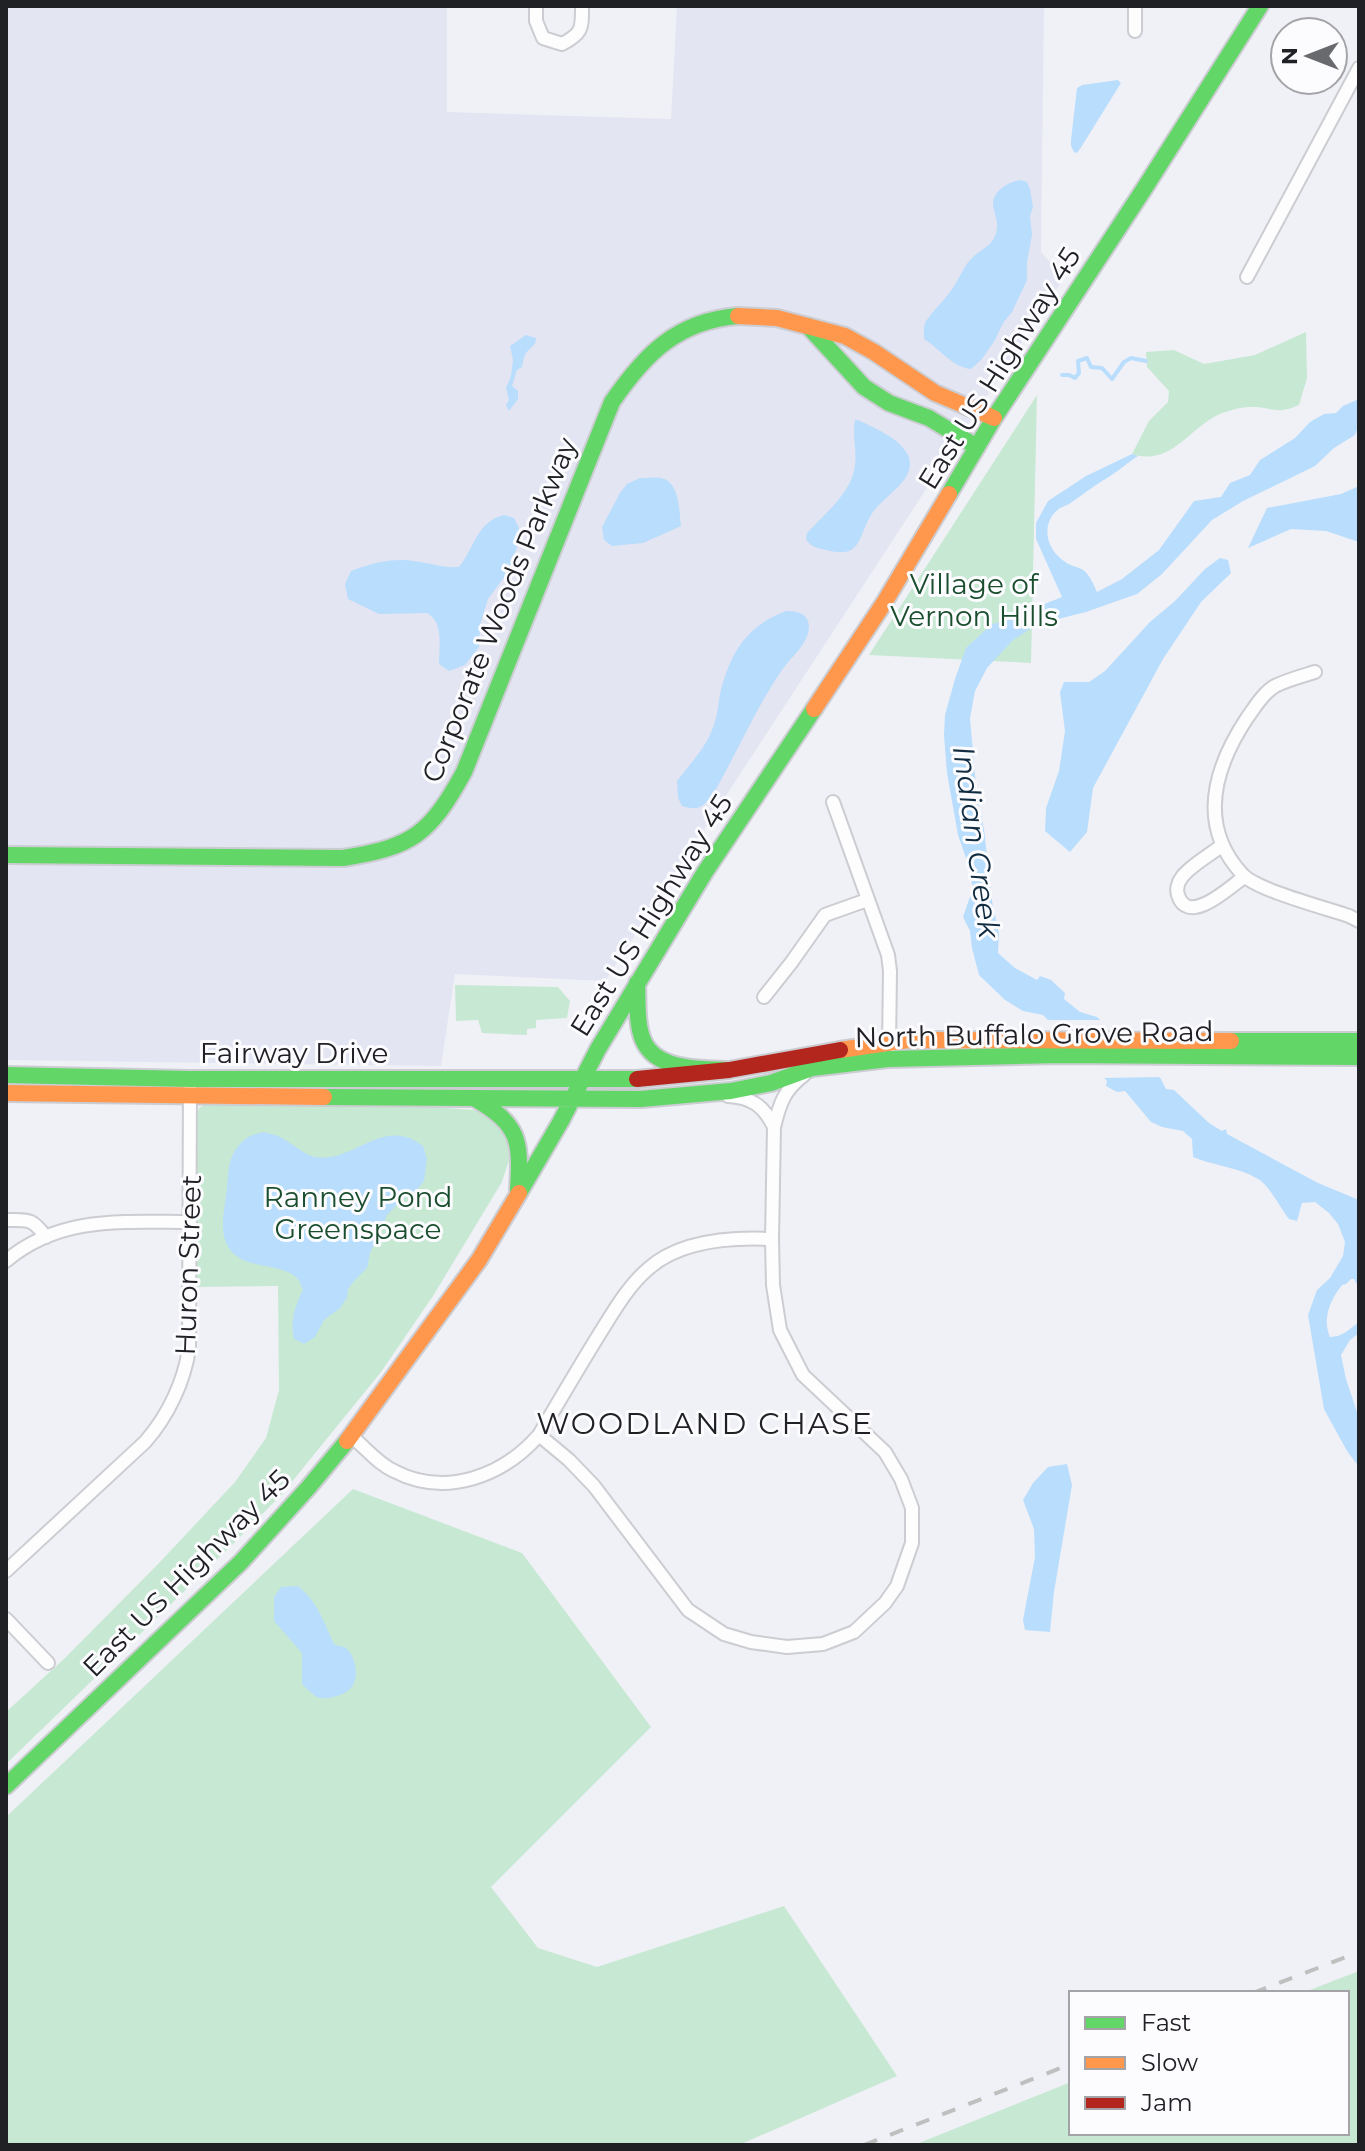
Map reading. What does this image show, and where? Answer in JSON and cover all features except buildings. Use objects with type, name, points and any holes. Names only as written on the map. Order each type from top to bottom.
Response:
[{"type":"main road","name":"East US Highway 45","points":[[6,1786],[241,1562],[308,1488],[351,1436],[479,1260],[637,983],[705,872],[884,603],[994,418],[1136,203],[1260,6]]},
{"type":"main road","name":"Corporate Woods Parkway","points":[[6,855],[343,858],[383,852],[417,835],[445,806],[464,772],[612,402],[625,381],[651,351],[687,328],[731,315],[780,317],[854,340],[929,391],[994,418]]},
{"type":"main road","points":[[807,325],[864,387],[889,403],[929,418],[977,447]]},
{"type":"main road","points":[[637,983],[639,1024],[645,1045],[663,1060],[689,1068],[729,1070]]},
{"type":"main road","name":"North Buffalo Grove Road","points":[[582,1079],[635,1079],[729,1070],[889,1041],[1059,1047],[1359,1041]]},
{"type":"main road","name":"North Buffalo Grove Road","points":[[571,1100],[663,1097],[745,1088],[833,1064],[1059,1047]]},
{"type":"main road","name":"North Buffalo Grove Road","points":[[1137,1047],[1359,1057]]},
{"type":"main road","name":"Fairway Drive","points":[[6,1075],[191,1087],[571,1100]]},
{"type":"main road","name":"Fairway Drive","points":[[6,1093],[582,1079]]},
{"type":"main road","points":[[474,1098],[495,1109],[513,1128],[519,1160],[517,1196]]},
{"type":"street","points":[[536,6],[536,21],[543,38],[562,44],[577,36],[582,26],[582,6]]},
{"type":"street","points":[[1135,6],[1135,31]]},
{"type":"street","points":[[1247,277],[1359,68]]},
{"type":"street","points":[[1315,672],[1273,687],[1260,699],[1228,750],[1217,782],[1213,814],[1221,846],[1244,877],[1359,921]]},
{"type":"street","points":[[833,802],[888,955],[888,1059]]},
{"type":"street","points":[[1221,846],[1182,875],[1177,891],[1184,904],[1200,907],[1244,877]]},
{"type":"street","points":[[764,997],[825,915],[867,900]]},
{"type":"street","points":[[539,1435],[594,1486],[688,1610],[724,1634],[787,1647],[823,1644],[854,1632],[885,1603],[897,1586],[912,1543],[912,1508],[901,1479],[885,1452],[803,1375],[780,1330],[773,1285],[774,1127],[780,1101],[794,1082],[812,1068]]},
{"type":"street","name":"Huron Street","points":[[6,1571],[145,1442],[155,1431],[176,1394],[189,1349],[191,1087]]},
{"type":"street","points":[[663,1097],[672,1103],[730,1096],[746,1098],[759,1105],[774,1127]]},
{"type":"street","points":[[6,1220],[35,1222],[46,1237]]},
{"type":"street","points":[[6,1261],[46,1237],[87,1224],[190,1222]]},
{"type":"street","points":[[351,1436],[379,1462],[418,1480],[458,1482],[502,1468],[539,1435],[625,1294],[649,1267],[683,1248],[717,1240],[772,1239]]},
{"type":"street","points":[[6,1619],[48,1663]]},
{"type":"shaded area","points":[[6,6],[447,6],[447,112],[671,119],[677,6],[1044,6],[1041,252],[1064,278],[605,981],[455,974],[441,1066],[6,1060]]},
{"type":"green space","points":[[1306,332],[1307,378],[1299,405],[1284,410],[1250,407],[1231,410],[1204,423],[1167,452],[1145,456],[1132,454],[1149,421],[1168,402],[1169,391],[1147,367],[1146,352],[1174,350],[1204,364],[1255,355]]},
{"type":"green space","name":"Village of Vernon Hills","points":[[1037,395],[1031,663],[869,655]]},
{"type":"green space","points":[[455,985],[558,987],[570,1001],[567,1018],[536,1020],[536,1028],[527,1029],[527,1035],[482,1033],[478,1020],[456,1021]]},
{"type":"green space","name":"Ranney Pond Greenspace","points":[[209,1102],[475,1110],[497,1124],[507,1140],[509,1160],[502,1182],[433,1296],[381,1372],[282,1494],[6,1764],[6,1712],[65,1658],[161,1561],[235,1482],[266,1438],[279,1390],[278,1286],[194,1287],[196,1118],[199,1108]]},
{"type":"green space","points":[[353,1489],[522,1553],[651,1727],[491,1887],[538,1948],[597,1967],[784,1906],[897,2076],[739,2145],[6,2145],[6,1817]]},
{"type":"green space","points":[[1359,1971],[1359,2145],[914,2145],[1069,2083],[1069,2135],[1349,2135],[1349,1991],[1307,1991]]},
{"type":"water","points":[[1118,80],[1121,83],[1080,149],[1074,152],[1071,140],[1077,88]]},
{"type":"water","points":[[1020,180],[1027,182],[1033,207],[1027,280],[1012,312],[982,359],[971,369],[964,368],[924,339],[924,325],[970,260],[996,234],[993,203],[996,194],[1006,185]]},
{"type":"water","points":[[526,335],[536,338],[536,341],[525,354],[522,367],[517,370],[512,386],[518,391],[518,399],[509,411],[506,388],[513,360],[510,346]]},
{"type":"water","name":"Indian Creek","points":[[1359,399],[1359,424],[1355,435],[1334,448],[1315,466],[1243,501],[1212,520],[1162,574],[1137,594],[1086,612],[1038,624],[1013,640],[987,668],[975,691],[970,718],[977,798],[999,934],[998,953],[1015,968],[1037,980],[1040,976],[1051,980],[1065,993],[1064,999],[1080,1012],[1097,1017],[1161,1079],[1166,1089],[1174,1090],[1209,1123],[1222,1131],[1226,1129],[1227,1134],[1318,1183],[1359,1200],[1359,1284],[1351,1279],[1342,1285],[1331,1303],[1327,1323],[1330,1337],[1346,1332],[1359,1322],[1359,1333],[1350,1340],[1341,1355],[1359,1418],[1359,1467],[1324,1409],[1308,1315],[1317,1290],[1330,1278],[1343,1256],[1345,1242],[1338,1224],[1315,1202],[1302,1203],[1297,1221],[1289,1219],[1258,1179],[1193,1157],[1192,1139],[1183,1131],[1151,1122],[1125,1091],[1117,1092],[1106,1086],[1107,1081],[1043,1015],[1023,1011],[1005,1000],[979,975],[970,931],[963,917],[973,888],[958,835],[944,735],[945,715],[966,648],[991,625],[1062,597],[1036,539],[1036,523],[1048,501],[1086,476],[1132,454],[1138,456],[1060,508],[1048,525],[1048,538],[1053,550],[1065,562],[1084,570],[1097,592],[1122,579],[1159,550],[1194,501],[1221,497],[1230,483],[1250,475],[1260,460],[1295,438],[1310,422],[1324,414],[1336,413]]},
{"type":"water","points":[[855,420],[899,443],[908,455],[908,472],[871,515],[857,545],[846,552],[817,548],[806,539],[807,533],[849,485],[855,459]]},
{"type":"water","points":[[640,478],[661,478],[672,485],[681,526],[643,543],[612,546],[604,540],[602,527],[620,493],[627,484]]},
{"type":"water","points":[[1359,486],[1359,542],[1326,531],[1291,529],[1248,548],[1267,508],[1341,494]]},
{"type":"water","points":[[504,515],[514,518],[520,539],[508,572],[488,599],[480,625],[479,647],[465,665],[449,671],[439,664],[438,629],[427,613],[379,614],[348,599],[345,584],[351,571],[367,566],[406,560],[459,567],[482,529]]},
{"type":"water","points":[[1220,558],[1228,560],[1231,573],[1201,602],[1163,659],[1093,788],[1087,832],[1070,852],[1045,831],[1046,808],[1059,771],[1065,731],[1060,692],[1064,682],[1089,682],[1105,671],[1150,622]]},
{"type":"water","points":[[786,611],[798,612],[807,618],[806,639],[770,688],[710,799],[697,808],[682,806],[677,781],[709,737],[724,679],[735,654],[750,633]]},
{"type":"water","points":[[264,1132],[280,1137],[315,1157],[339,1155],[383,1137],[406,1137],[423,1146],[427,1159],[424,1181],[387,1215],[370,1253],[367,1268],[348,1289],[347,1298],[340,1308],[324,1320],[315,1337],[304,1344],[294,1339],[293,1332],[294,1314],[303,1290],[299,1280],[285,1271],[241,1259],[228,1247],[223,1232],[231,1158],[245,1140]]},
{"type":"water","points":[[1067,1464],[1072,1485],[1050,1632],[1025,1630],[1023,1620],[1035,1557],[1034,1529],[1023,1500],[1048,1467]]},
{"type":"water","points":[[298,1586],[315,1605],[334,1644],[346,1648],[354,1660],[356,1676],[347,1692],[326,1698],[317,1697],[302,1684],[302,1653],[274,1621],[274,1597],[281,1587]]},
{"type":"pier","points":[[1043,1020],[1106,1020],[1164,1077],[1099,1078]]},
{"type":"waterway","points":[[1062,375],[1075,378],[1079,373],[1078,361],[1087,358],[1091,367],[1102,368],[1112,379],[1124,362],[1131,358],[1146,361]]},
{"type":"railway","points":[[1258,1991],[1359,1952]]},
{"type":"railway","points":[[864,2145],[1069,2065]]},
{"type":"traffic: fast","points":[[949,494],[994,418],[1260,6]]},
{"type":"traffic: fast","points":[[6,855],[343,858],[387,849],[417,834],[441,810],[464,772],[612,402],[637,369],[664,343],[697,325],[738,316]]},
{"type":"traffic: fast","points":[[808,326],[864,387],[889,403],[929,418],[977,447]]},
{"type":"traffic: fast","points":[[519,1193],[598,1049],[705,872],[814,709]]},
{"type":"traffic: fast","points":[[637,983],[639,1026],[649,1050],[658,1058],[680,1066],[729,1070]]},
{"type":"traffic: fast","points":[[1231,1041],[1359,1041]]},
{"type":"traffic: fast","points":[[324,1097],[641,1099],[731,1091],[771,1083],[812,1068],[888,1059],[1059,1055],[1359,1057]]},
{"type":"traffic: fast","points":[[6,1075],[190,1079],[637,1079]]},
{"type":"traffic: fast","points":[[474,1098],[501,1117],[514,1135],[519,1158],[518,1190]]},
{"type":"traffic: fast","points":[[6,1786],[241,1562],[347,1441]]},
{"type":"traffic: slow","points":[[738,316],[777,318],[845,336],[935,393],[994,418]]},
{"type":"traffic: slow","points":[[814,709],[884,603],[949,494]]},
{"type":"traffic: slow","points":[[840,1050],[908,1040],[1231,1041]]},
{"type":"traffic: slow","points":[[6,1093],[324,1097]]},
{"type":"traffic: slow","points":[[347,1441],[479,1260],[519,1193]]},
{"type":"traffic: jam","points":[[637,1079],[729,1070],[840,1050]]},
{"type":"district","name":"WOODLAND CHASE","points":[[705,1424]]}]
